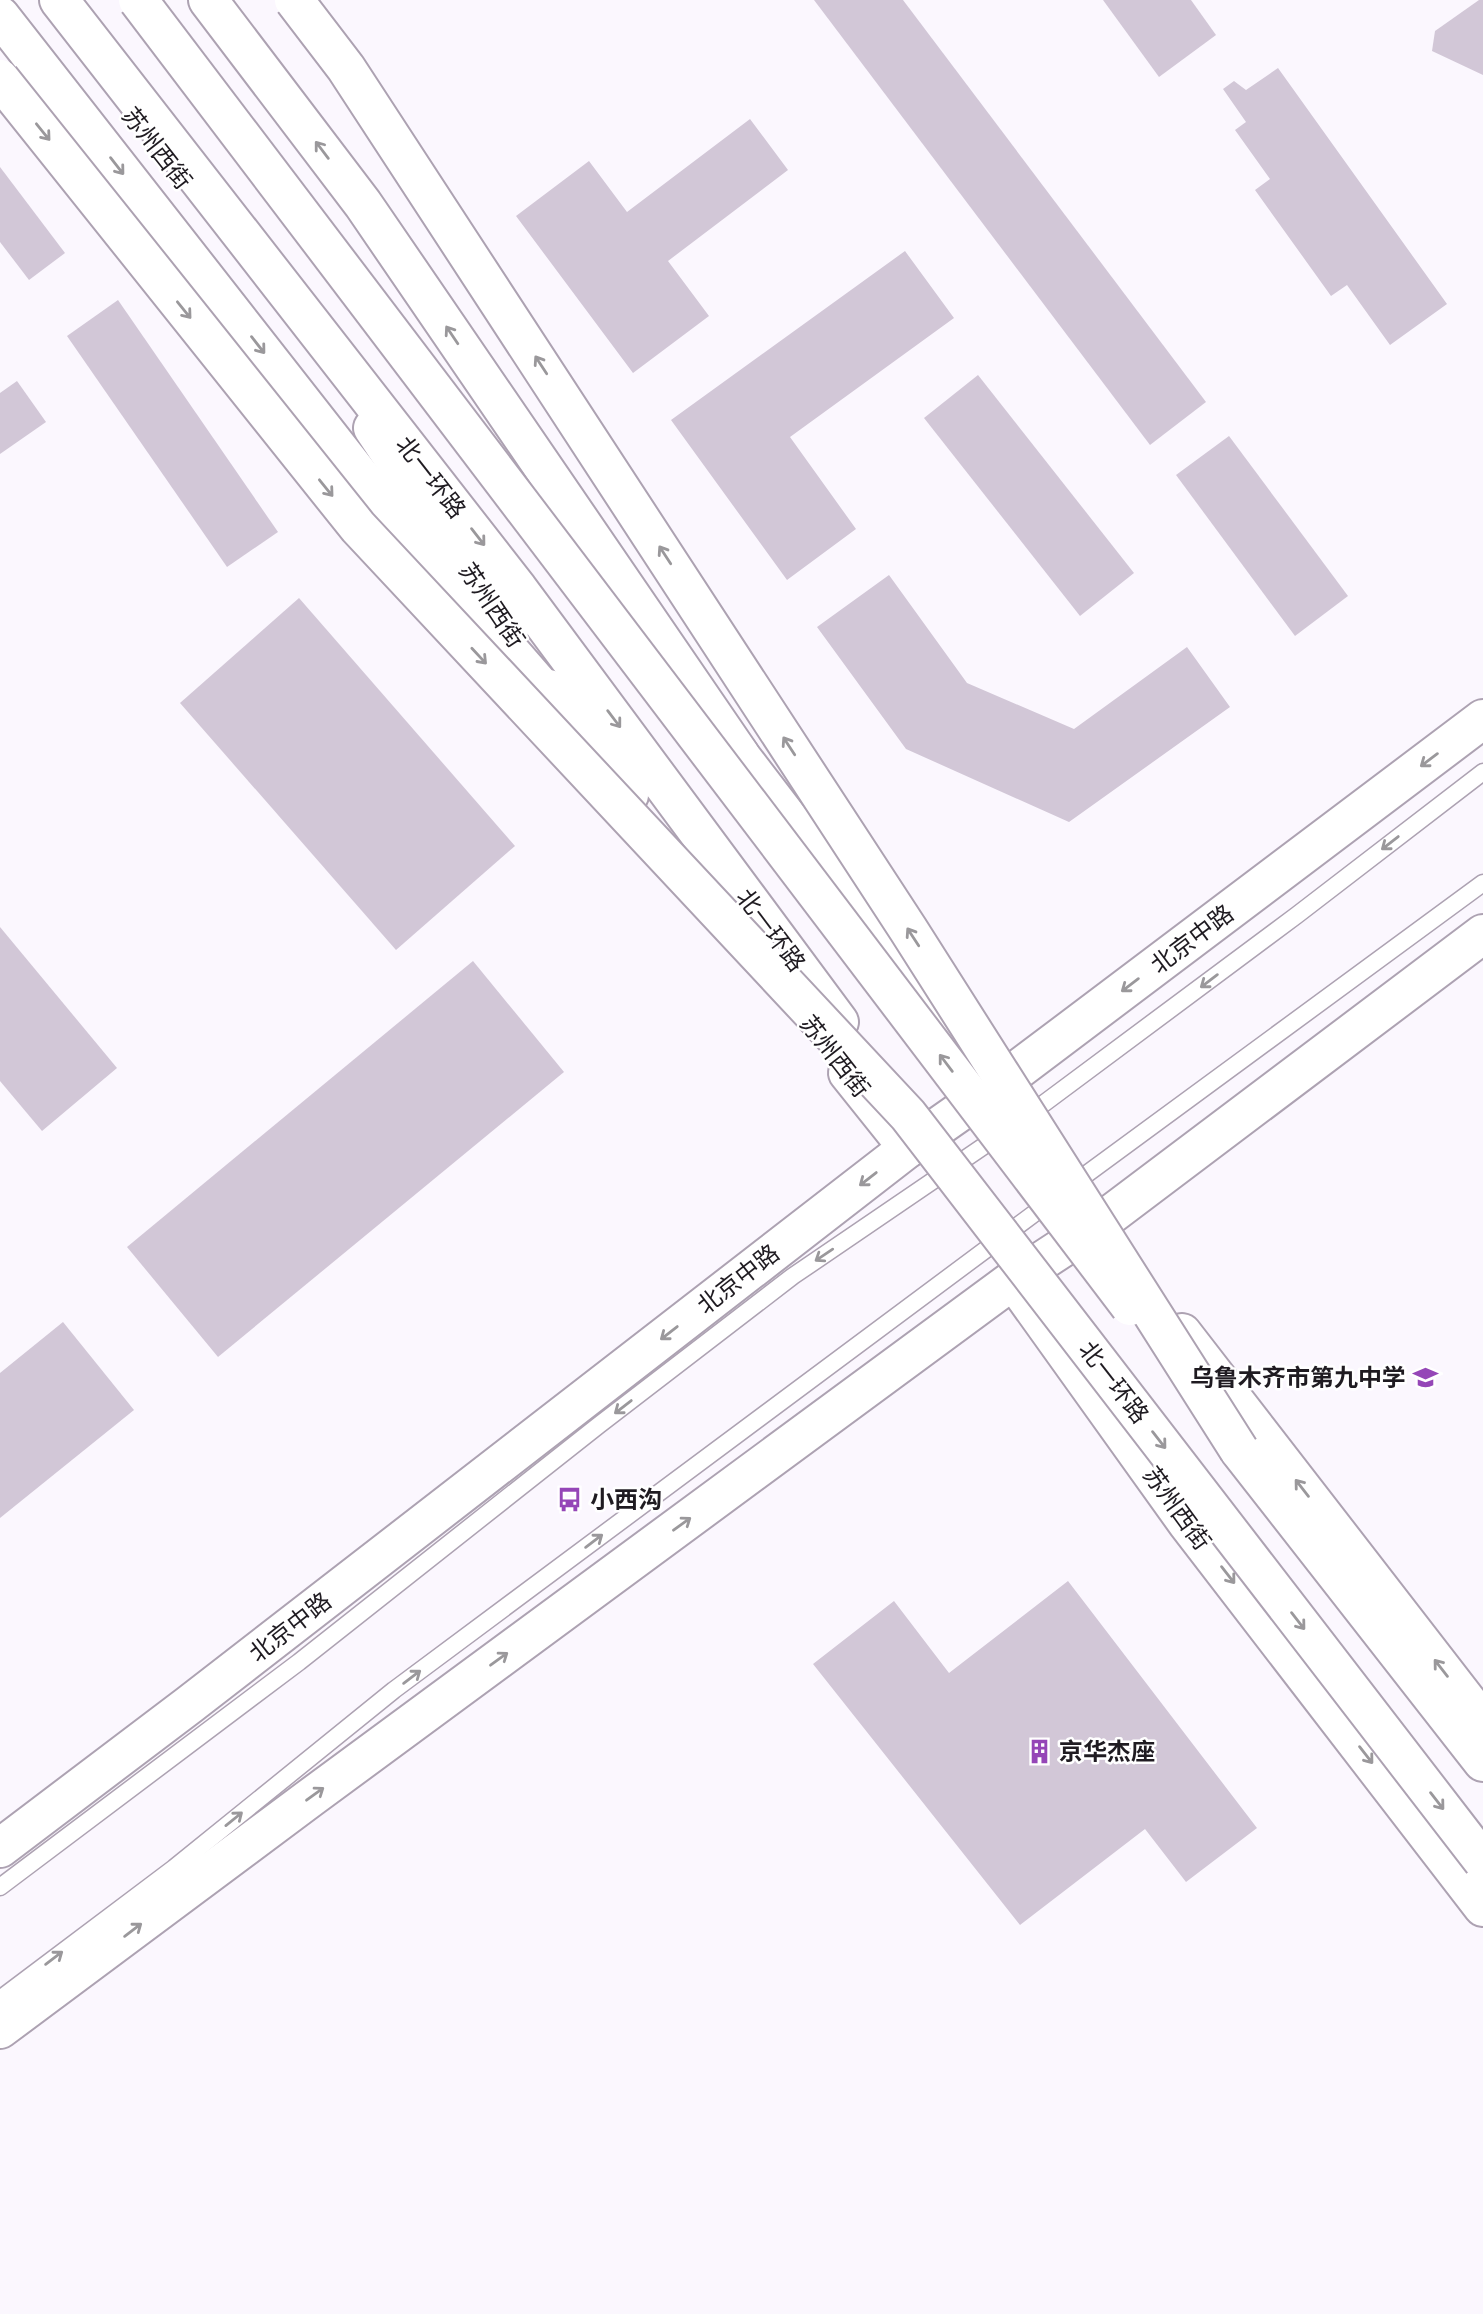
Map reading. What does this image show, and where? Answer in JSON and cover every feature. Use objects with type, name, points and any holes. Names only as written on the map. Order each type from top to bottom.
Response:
[{"type":"main road","name":"苏州西街","points":[[42,0],[352,398],[568,718],[908,1131],[934,1179],[988,1246],[1188,1524],[1483,1907]]},
{"type":"main road","name":"北一环路","points":[[59,0],[518,589],[908,1131],[1483,1861]]},
{"type":"main road","points":[[138,0],[1239,1450],[1483,1762]]},
{"type":"main road","points":[[146,0],[740,755],[1021,1121],[1097,1225],[1483,1722]]},
{"type":"main road","points":[[208,0],[363,204],[740,755]]},
{"type":"main road","points":[[294,0],[346,68],[659,546],[908,929],[1239,1450]]},
{"type":"main road","points":[[0,16],[382,504],[568,718]]},
{"type":"main road","points":[[0,79],[358,527],[908,1131]]},
{"type":"main road","name":"北京中路","points":[[0,1848],[189,1705],[908,1131],[995,1087],[1483,719]]},
{"type":"main road","points":[[0,2029],[1013,1280],[1097,1225],[1483,934]]},
{"type":"lane","points":[[0,1887],[299,1662],[793,1276],[1021,1121],[1483,772]]},
{"type":"lane","points":[[0,2000],[174,1868],[394,1690],[988,1246],[1483,883]]},
{"type":"building","points":[[814,0],[903,0],[1206,402],[1150,445]]},
{"type":"building","points":[[1103,0],[1191,0],[1216,35],[1159,77]]},
{"type":"building","points":[[1479,0],[1483,0],[1483,75],[1432,51],[1435,31]]},
{"type":"building","points":[[1278,68],[1447,304],[1390,345],[1347,285],[1331,296],[1255,190],[1270,179],[1235,130],[1246,122],[1223,89],[1234,81],[1246,90]]},
{"type":"building","points":[[750,119],[788,170],[668,261],[709,316],[633,373],[516,216],[589,161],[627,212]]},
{"type":"building","points":[[0,167],[65,253],[29,280],[0,242]]},
{"type":"building","points":[[905,251],[954,318],[790,437],[856,529],[787,580],[671,420]]},
{"type":"building","points":[[118,300],[278,532],[227,567],[67,336]]},
{"type":"building","points":[[978,375],[1134,573],[1080,616],[924,418]]},
{"type":"building","points":[[17,381],[46,422],[0,454],[0,393]]},
{"type":"building","points":[[1229,436],[1348,596],[1295,636],[1176,475]]},
{"type":"building","points":[[889,575],[967,683],[1074,729],[1187,647],[1230,707],[1069,822],[906,749],[817,627]]},
{"type":"building","points":[[299,598],[515,846],[396,950],[180,703]]},
{"type":"building","points":[[0,927],[117,1068],[42,1131],[0,1081]]},
{"type":"building","points":[[473,961],[564,1072],[218,1357],[127,1247]]},
{"type":"building","points":[[63,1322],[134,1410],[0,1518],[0,1373]]},
{"type":"building","name":"京华杰座","points":[[1068,1581],[1257,1828],[1186,1882],[1145,1829],[1020,1925],[813,1664],[894,1601],[949,1673]]},
{"type":"place","name":"乌鲁木齐市第九中学","points":[[1426,1377]]},
{"type":"place","name":"小西沟","points":[[570,1499]]},
{"type":"place","name":"京华杰座","points":[[1039,1751]]}]
